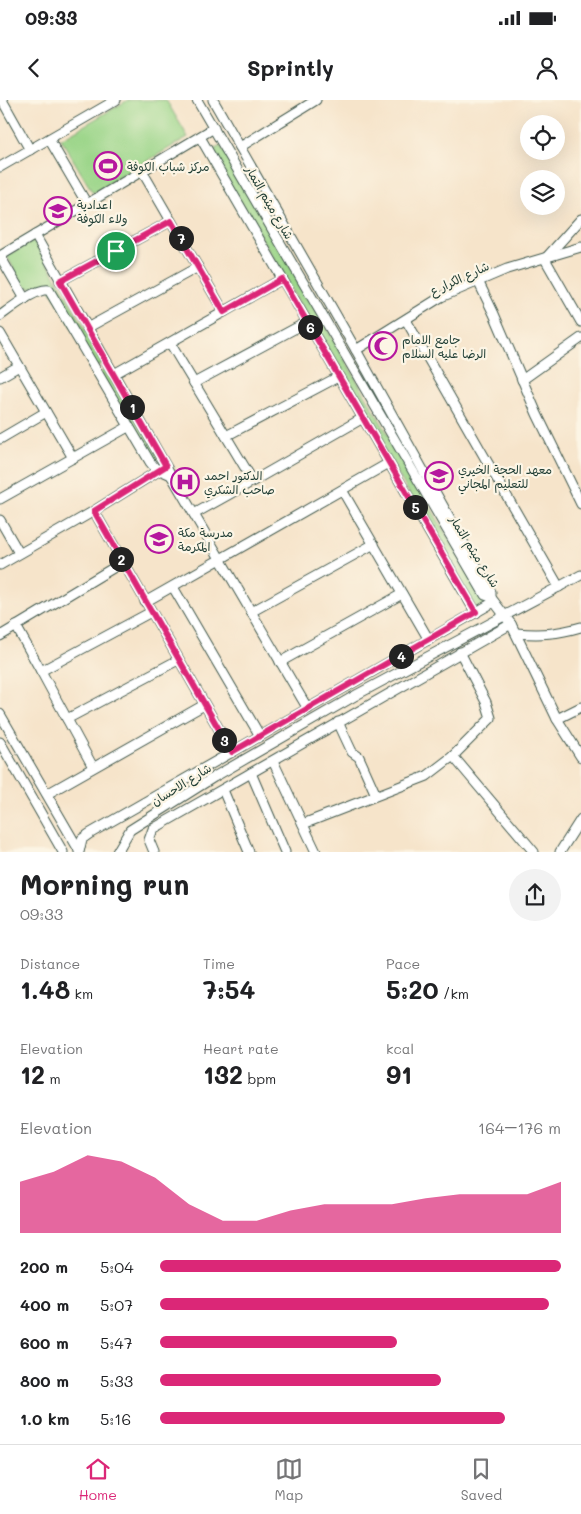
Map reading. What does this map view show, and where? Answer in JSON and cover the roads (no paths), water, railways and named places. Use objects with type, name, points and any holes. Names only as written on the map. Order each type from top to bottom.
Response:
[{"type":"street","points":[[2,100],[30,150]]},
{"type":"street","points":[[0,167],[116,100]]},
{"type":"street","name":"شارع ميثم التمار","points":[[197,100],[485,595],[492,600]]},
{"type":"street","name":"شارع ميثم التمار","points":[[213,100],[356,350],[491,592],[492,600]]},
{"type":"street","points":[[240,147],[316,100]]},
{"type":"street","points":[[26,299],[0,256],[214,128]]},
{"type":"street","points":[[200,137],[476,612]]},
{"type":"street","points":[[49,139],[87,204]]},
{"type":"street","points":[[142,171],[224,312]]},
{"type":"street","points":[[581,219],[546,259],[581,322]]},
{"type":"street","points":[[60,281],[171,221]]},
{"type":"street","points":[[35,235],[114,374],[166,471],[194,514],[308,709]]},
{"type":"street","name":"شارع الكرار ع","points":[[356,350],[441,297],[507,270],[581,248]]},
{"type":"street","points":[[87,328],[198,267]]},
{"type":"street","points":[[114,374],[282,279]]},
{"type":"street","points":[[478,281],[537,414],[581,504]]},
{"type":"street","points":[[0,316],[26,299],[45,290],[52,293],[150,462],[166,471]]},
{"type":"street","points":[[572,304],[581,299]]},
{"type":"street","points":[[406,320],[559,587]]},
{"type":"street","points":[[194,383],[307,322]]},
{"type":"street","points":[[0,333],[73,458]]},
{"type":"street","points":[[522,380],[581,338]]},
{"type":"street","points":[[170,343],[252,481]]},
{"type":"street","points":[[96,371],[108,364]]},
{"type":"street","points":[[0,378],[19,366]]},
{"type":"street","points":[[226,436],[338,376]]},
{"type":"street","points":[[0,439],[46,412]]},
{"type":"street","points":[[194,514],[363,418]]},
{"type":"street","points":[[0,499],[128,427]]},
{"type":"street","points":[[145,602],[389,463]]},
{"type":"street","points":[[0,564],[166,471]]},
{"type":"street","points":[[342,490],[429,640]]},
{"type":"street","points":[[94,511],[232,752]]},
{"type":"street","points":[[0,520],[20,553]]},
{"type":"street","points":[[251,612],[374,544]]},
{"type":"street","points":[[0,636],[122,562]]},
{"type":"street","name":"شارع الاحسان","points":[[116,852],[130,830],[214,777],[358,694],[581,575]]},
{"type":"street","points":[[173,587],[260,736]]},
{"type":"street","points":[[280,662],[402,594]]},
{"type":"street","points":[[79,851],[82,839],[89,834],[429,640],[476,612],[492,600],[511,624],[556,719],[581,757]]},
{"type":"street","points":[[41,671],[151,612]]},
{"type":"street","points":[[154,852],[149,840],[154,829],[511,624]]},
{"type":"street","points":[[16,626],[93,767]]},
{"type":"street","points":[[516,633],[550,634],[581,627]]},
{"type":"street","points":[[303,824],[427,776],[453,756],[491,718],[486,702],[460,652]]},
{"type":"street","points":[[67,719],[178,660]]},
{"type":"street","points":[[30,794],[45,790],[93,767],[204,705]]},
{"type":"street","points":[[556,719],[581,707]]},
{"type":"street","points":[[0,714],[79,851]]},
{"type":"street","points":[[338,722],[352,752],[359,757],[376,795]]},
{"type":"street","points":[[0,742],[63,852]]},
{"type":"street","points":[[453,756],[534,852]]},
{"type":"street","points":[[273,761],[316,852]]},
{"type":"street","points":[[251,773],[285,852]]},
{"type":"street","points":[[223,790],[248,852]]},
{"type":"street","points":[[560,852],[581,819]]},
{"type":"place","name":"مركز شباب الكوفة","points":[[108,166]]},
{"type":"place","name":"اعدادية ولاء الكوفة","points":[[58,211]]},
{"type":"place","name":"جامع الامام الرضا عليه السلام","points":[[383,346]]},
{"type":"place","name":"معهد الحجة الخيري للتعليم المجاني","points":[[439,476]]},
{"type":"place","name":"الدكتور احمد صاحب الشكري","points":[[185,482]]},
{"type":"place","name":"مدرسة مكة المكرمة","points":[[159,539]]}]
